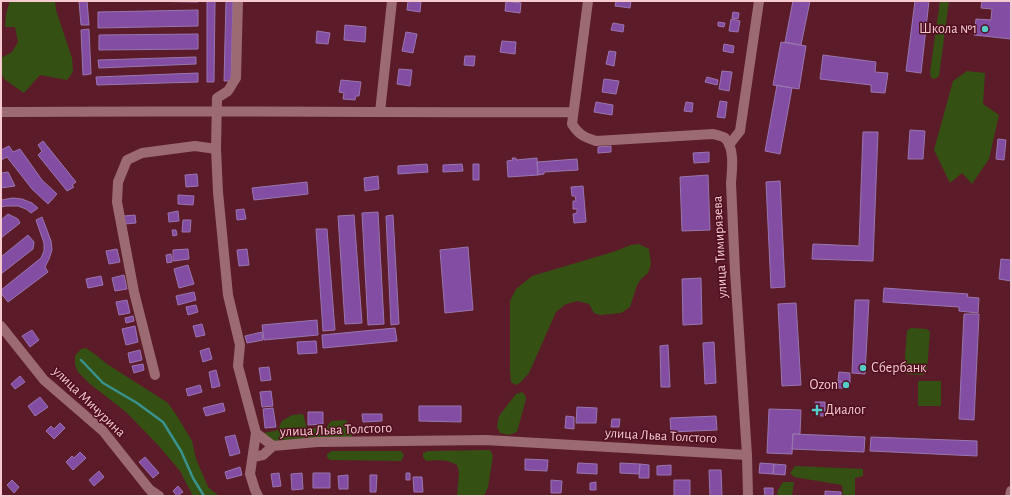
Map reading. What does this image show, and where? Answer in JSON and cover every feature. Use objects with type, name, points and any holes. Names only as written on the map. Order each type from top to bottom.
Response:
[{"type":"street","points":[[238,1],[236,78],[228,91],[217,98],[216,149],[218,192],[228,295],[240,345],[238,366],[256,433],[250,474],[258,496]]},
{"type":"street","points":[[380,112],[392,1]]},
{"type":"street","points":[[588,1],[573,112],[572,124],[577,132],[596,141],[713,134],[724,137],[729,145],[740,131],[759,1]]},
{"type":"street","points":[[1,112],[573,112]]},
{"type":"street","name":"улица Тимирязева","points":[[729,145],[731,150],[735,271],[747,455],[748,496]]},
{"type":"street","points":[[155,375],[134,292],[117,202],[118,182],[128,160],[142,152],[195,146],[216,149]]},
{"type":"street","name":"улица Мичурина","points":[[1,326],[44,380],[103,431],[147,493],[159,496]]},
{"type":"street","name":"улица Льва Толстого","points":[[256,433],[273,446],[317,442],[486,440],[747,455]]},
{"type":"street","points":[[253,457],[263,455],[273,446]]},
{"type":"street","points":[[1010,496],[1011,491]]},
{"type":"green space","points":[[10,1],[55,1],[56,10],[72,58],[73,72],[67,80],[40,75],[24,93],[4,79],[1,72],[1,58],[12,52],[18,42],[15,27],[5,27],[6,14]]},
{"type":"green space","points":[[940,1],[949,1],[939,76],[935,79],[931,78],[930,72]]},
{"type":"green space","points":[[967,71],[985,73],[983,104],[999,115],[989,159],[972,184],[962,173],[950,183],[934,150],[953,81]]},
{"type":"green space","points":[[639,244],[649,249],[651,264],[648,273],[640,280],[636,288],[630,307],[621,313],[600,315],[594,313],[589,304],[578,301],[566,304],[556,312],[529,373],[520,383],[516,385],[511,382],[510,301],[516,289],[532,276],[613,252],[631,245]]},
{"type":"green space","points":[[911,328],[927,329],[930,332],[927,371],[923,375],[907,374],[904,370],[907,331]]},
{"type":"green space","points":[[86,348],[107,364],[168,403],[192,441],[196,459],[208,487],[219,496],[193,496],[180,471],[158,445],[126,412],[90,384],[78,372],[75,365],[75,356],[81,349]]},
{"type":"green space","points":[[918,381],[941,381],[941,406],[918,406]]},
{"type":"green space","points":[[522,392],[526,399],[517,432],[509,435],[500,433],[497,427],[499,416],[516,394]]},
{"type":"green space","points":[[303,414],[307,428],[326,428],[331,421],[346,420],[353,438],[274,442],[264,433],[278,430],[282,421],[292,415]]},
{"type":"green space","points":[[490,450],[493,456],[488,487],[484,496],[457,496],[459,472],[457,465],[446,461],[426,461],[423,457],[423,453],[428,451]]},
{"type":"green space","points":[[332,451],[401,451],[404,455],[401,461],[330,460],[327,457],[327,454]]},
{"type":"green space","points":[[795,466],[863,469],[863,476],[855,478],[855,496],[843,496],[842,485],[794,477],[790,473]]},
{"type":"green space","points":[[783,482],[794,482],[792,496],[777,496],[778,490]]},
{"type":"building","points":[[79,1],[87,1],[89,25],[81,25]]},
{"type":"building","points":[[139,1],[198,1],[198,2]]},
{"type":"building","points":[[207,1],[215,1],[214,82],[207,82]]},
{"type":"building","points":[[226,1],[233,1],[231,81],[224,81]]},
{"type":"building","points":[[408,1],[421,1],[420,12],[407,10]]},
{"type":"building","points":[[506,1],[521,3],[520,13],[505,11]]},
{"type":"building","points":[[616,1],[631,1],[630,8],[615,6]]},
{"type":"building","points":[[793,1],[810,1],[801,45],[785,42]]},
{"type":"building","points":[[915,1],[929,1],[921,73],[906,71]]},
{"type":"building","points":[[982,1],[1011,1],[1011,39],[974,35],[976,19],[991,20],[992,9],[981,8]]},
{"type":"building","points":[[198,10],[198,26],[98,28],[98,12]]},
{"type":"building","points":[[733,12],[739,13],[738,19],[732,18]]},
{"type":"building","points":[[731,19],[740,21],[738,32],[729,31]]},
{"type":"building","points":[[718,22],[725,23],[724,27],[718,26]]},
{"type":"building","points":[[613,23],[624,25],[623,32],[611,30]]},
{"type":"building","points":[[345,25],[366,27],[365,42],[344,40]]},
{"type":"building","points":[[89,29],[91,74],[83,75],[81,30]]},
{"type":"building","points":[[317,31],[330,33],[328,44],[316,43]]},
{"type":"building","points":[[406,32],[417,34],[413,53],[402,51]]},
{"type":"building","points":[[198,34],[198,49],[99,50],[99,35]]},
{"type":"building","points":[[502,41],[516,42],[515,54],[500,52]]},
{"type":"building","points":[[781,42],[806,46],[799,89],[773,85]]},
{"type":"building","points":[[724,44],[734,46],[733,53],[723,51]]},
{"type":"building","points":[[609,51],[616,52],[614,66],[606,64]]},
{"type":"building","points":[[823,55],[876,62],[875,72],[888,73],[885,93],[871,92],[871,85],[820,79]]},
{"type":"building","points":[[465,56],[475,56],[474,66],[464,65]]},
{"type":"building","points":[[196,57],[196,64],[99,68],[98,60]]},
{"type":"building","points":[[399,69],[412,70],[410,86],[397,84]]},
{"type":"building","points":[[722,71],[732,72],[729,91],[719,89]]},
{"type":"building","points":[[198,73],[198,82],[97,85],[96,77]]},
{"type":"building","points":[[707,77],[718,80],[717,85],[705,82]]},
{"type":"building","points":[[604,79],[619,81],[616,94],[602,92]]},
{"type":"building","points":[[341,80],[361,82],[359,96],[356,96],[355,100],[343,99],[344,93],[339,92]]},
{"type":"building","points":[[777,85],[792,88],[780,154],[765,151]]},
{"type":"building","points":[[720,101],[727,102],[725,118],[717,117]]},
{"type":"building","points":[[596,102],[613,105],[612,115],[594,112]]},
{"type":"building","points":[[686,102],[693,103],[692,112],[684,111]]},
{"type":"building","points":[[910,130],[925,131],[923,159],[908,159]]},
{"type":"building","points":[[863,132],[878,132],[873,261],[812,259],[813,244],[859,246]]},
{"type":"building","points":[[998,139],[1006,140],[1004,160],[996,159]]},
{"type":"building","points":[[43,141],[76,182],[72,185],[74,187],[67,191],[38,155],[42,151],[38,145]]},
{"type":"building","points":[[9,146],[13,152],[20,149],[42,180],[57,194],[48,204],[32,189],[7,157],[1,160],[1,150]]},
{"type":"building","points":[[611,146],[611,152],[598,153],[598,147]]},
{"type":"building","points":[[709,152],[709,162],[694,163],[693,153]]},
{"type":"building","points":[[512,158],[516,158],[516,160],[537,158],[538,175],[508,177],[507,161],[513,160]]},
{"type":"building","points":[[577,159],[578,170],[544,172],[544,174],[538,175],[537,162]]},
{"type":"building","points":[[427,164],[428,172],[398,174],[398,166]]},
{"type":"building","points":[[462,164],[463,171],[443,172],[443,165]]},
{"type":"building","points":[[473,164],[479,164],[479,180],[473,180]]},
{"type":"building","points":[[8,172],[15,186],[1,188],[1,173]]},
{"type":"building","points":[[197,174],[198,186],[186,187],[185,175]]},
{"type":"building","points":[[708,175],[710,230],[682,231],[680,177]]},
{"type":"building","points":[[378,176],[379,189],[365,191],[364,178]]},
{"type":"building","points":[[780,181],[785,287],[771,288],[766,182]]},
{"type":"building","points":[[307,182],[308,194],[254,200],[252,188]]},
{"type":"building","points":[[583,186],[586,222],[574,223],[573,214],[577,213],[577,209],[573,209],[573,201],[576,201],[575,196],[572,196],[571,187]]},
{"type":"building","points":[[178,195],[194,196],[193,205],[178,204]]},
{"type":"building","points":[[13,198],[22,199],[32,203],[38,208],[31,213],[18,206],[1,207],[1,200]]},
{"type":"building","points":[[244,209],[246,219],[237,220],[236,210]]},
{"type":"building","points":[[178,211],[179,221],[169,222],[168,213]]},
{"type":"building","points":[[378,212],[384,324],[368,325],[362,213]]},
{"type":"building","points":[[8,214],[18,219],[20,223],[1,238],[1,220]]},
{"type":"building","points":[[135,215],[136,223],[125,224],[124,216]]},
{"type":"building","points":[[354,215],[362,323],[345,324],[338,216]]},
{"type":"building","points":[[393,215],[399,324],[391,325],[386,216]]},
{"type":"building","points":[[42,217],[51,241],[52,250],[45,267],[48,272],[8,302],[1,293],[1,290],[41,258],[44,251],[44,243],[36,220]]},
{"type":"building","points":[[183,220],[191,220],[190,232],[182,232]]},
{"type":"building","points":[[316,229],[327,229],[335,330],[323,331]]},
{"type":"building","points":[[172,230],[176,230],[177,235],[173,236]]},
{"type":"building","points":[[28,235],[34,242],[33,249],[1,274],[1,257]]},
{"type":"building","points":[[468,247],[473,310],[445,313],[440,250]]},
{"type":"building","points":[[117,249],[120,262],[109,264],[106,251]]},
{"type":"building","points":[[188,249],[189,259],[173,261],[173,250]]},
{"type":"building","points":[[247,249],[249,265],[239,266],[237,250]]},
{"type":"building","points":[[171,254],[172,262],[167,263],[166,255]]},
{"type":"building","points":[[1001,259],[1011,260],[1011,281],[999,279]]},
{"type":"building","points":[[188,265],[194,284],[179,288],[174,269]]},
{"type":"building","points":[[124,275],[127,289],[115,291],[112,278]]},
{"type":"building","points":[[101,276],[103,285],[88,288],[86,279]]},
{"type":"building","points":[[701,278],[702,324],[683,325],[682,279]]},
{"type":"building","points":[[884,288],[968,294],[967,297],[979,298],[978,313],[959,311],[959,307],[883,302]]},
{"type":"building","points":[[194,292],[196,300],[178,305],[176,296]]},
{"type":"building","points":[[127,300],[130,313],[119,315],[116,302]]},
{"type":"building","points":[[855,300],[869,300],[865,374],[852,373]]},
{"type":"building","points":[[796,303],[801,385],[782,386],[778,304]]},
{"type":"building","points":[[196,305],[198,312],[188,315],[186,307]]},
{"type":"building","points":[[964,314],[979,314],[974,420],[959,419]]},
{"type":"building","points":[[133,316],[134,321],[126,323],[125,318]]},
{"type":"building","points":[[317,320],[318,335],[264,340],[262,325]]},
{"type":"building","points":[[202,324],[205,335],[196,337],[193,326]]},
{"type":"building","points":[[135,326],[138,342],[126,345],[122,329]]},
{"type":"building","points":[[395,328],[397,341],[323,348],[322,335]]},
{"type":"building","points":[[32,330],[39,340],[30,347],[22,336]]},
{"type":"building","points":[[262,332],[263,340],[247,343],[245,336]]},
{"type":"building","points":[[316,341],[317,353],[298,354],[297,342]]},
{"type":"building","points":[[714,342],[716,383],[705,384],[703,343]]},
{"type":"building","points":[[668,345],[670,387],[661,387],[660,346]]},
{"type":"building","points":[[209,348],[212,359],[203,362],[200,351]]},
{"type":"building","points":[[140,350],[142,360],[130,363],[128,353]]},
{"type":"building","points":[[143,364],[144,370],[134,373],[132,366]]},
{"type":"building","points":[[269,367],[271,380],[261,381],[259,368]]},
{"type":"building","points":[[216,370],[220,386],[212,388],[209,372]]},
{"type":"building","points":[[839,372],[850,373],[850,382],[838,381]]},
{"type":"building","points":[[20,376],[25,382],[15,389],[11,384]]},
{"type":"building","points":[[838,382],[850,382],[849,388],[838,388]]},
{"type":"building","points":[[200,385],[202,392],[188,396],[186,389]]},
{"type":"building","points":[[271,391],[273,406],[262,407],[260,392]]},
{"type":"building","points":[[40,397],[48,407],[35,416],[28,406]]},
{"type":"building","points":[[815,402],[825,402],[825,416],[816,416]]},
{"type":"building","points":[[223,403],[225,411],[206,416],[203,408]]},
{"type":"building","points":[[419,406],[461,406],[461,422],[419,421]]},
{"type":"building","points":[[577,407],[597,408],[596,423],[576,423]]},
{"type":"building","points":[[273,408],[276,427],[265,428],[263,409]]},
{"type":"building","points":[[769,409],[801,410],[800,434],[793,434],[792,454],[767,453]]},
{"type":"building","points":[[308,412],[323,412],[323,424],[308,425]]},
{"type":"building","points":[[362,414],[382,414],[382,421],[363,422]]},
{"type":"building","points":[[566,416],[574,417],[574,429],[565,428]]},
{"type":"building","points":[[716,416],[717,430],[671,432],[670,418]]},
{"type":"building","points":[[612,419],[620,419],[619,427],[611,427]]},
{"type":"building","points":[[60,423],[65,428],[54,439],[46,431],[51,426],[54,429]]},
{"type":"building","points":[[793,434],[865,437],[864,452],[792,449]]},
{"type":"building","points":[[235,435],[240,453],[230,456],[225,437]]},
{"type":"building","points":[[871,437],[977,441],[977,456],[870,451]]},
{"type":"building","points":[[80,452],[86,458],[73,470],[66,462],[72,456],[74,458]]},
{"type":"building","points":[[145,457],[159,473],[153,478],[139,462]]},
{"type":"building","points":[[525,459],[548,460],[547,471],[525,470]]},
{"type":"building","points":[[578,463],[597,464],[597,474],[577,473]]},
{"type":"building","points":[[620,463],[640,464],[639,474],[620,473]]},
{"type":"building","points":[[760,463],[774,464],[773,474],[759,473]]},
{"type":"building","points":[[640,464],[649,465],[649,478],[639,478]]},
{"type":"building","points":[[774,464],[786,465],[785,475],[773,474]]},
{"type":"building","points":[[671,465],[671,475],[657,475],[657,466]]},
{"type":"building","points":[[240,467],[242,475],[227,479],[225,472]]},
{"type":"building","points":[[709,470],[721,470],[722,496],[710,496]]},
{"type":"building","points":[[99,471],[104,477],[94,486],[89,480]]},
{"type":"building","points":[[279,473],[281,486],[273,487],[271,474]]},
{"type":"building","points":[[302,473],[303,489],[292,490],[291,474]]},
{"type":"building","points":[[313,473],[330,473],[330,488],[313,488]]},
{"type":"building","points":[[406,473],[410,473],[410,480],[406,480]]},
{"type":"building","points":[[348,475],[348,489],[339,489],[338,476]]},
{"type":"building","points":[[370,475],[377,475],[376,492],[370,492]]},
{"type":"building","points":[[413,477],[422,477],[423,492],[414,492]]},
{"type":"building","points":[[12,480],[19,487],[14,493],[7,485]]},
{"type":"building","points":[[551,480],[562,481],[561,493],[551,493]]},
{"type":"building","points":[[674,480],[690,480],[690,496],[674,496]]},
{"type":"building","points":[[596,482],[596,490],[590,490],[590,483]]},
{"type":"building","points":[[178,486],[183,492],[177,496],[173,491]]},
{"type":"building","points":[[764,488],[773,488],[773,496],[765,496]]},
{"type":"building","points":[[825,491],[841,492],[841,496],[825,496]]},
{"type":"waterway","points":[[81,360],[103,383],[137,403],[163,422],[181,451],[193,478],[204,496]]},
{"type":"place","name":"Школа №1","points":[[985,29]]},
{"type":"place","name":"Сбербанк","points":[[863,368]]},
{"type":"place","name":"Ozon","points":[[846,385]]},
{"type":"place","name":"Диалог","points":[[817,410]]}]
